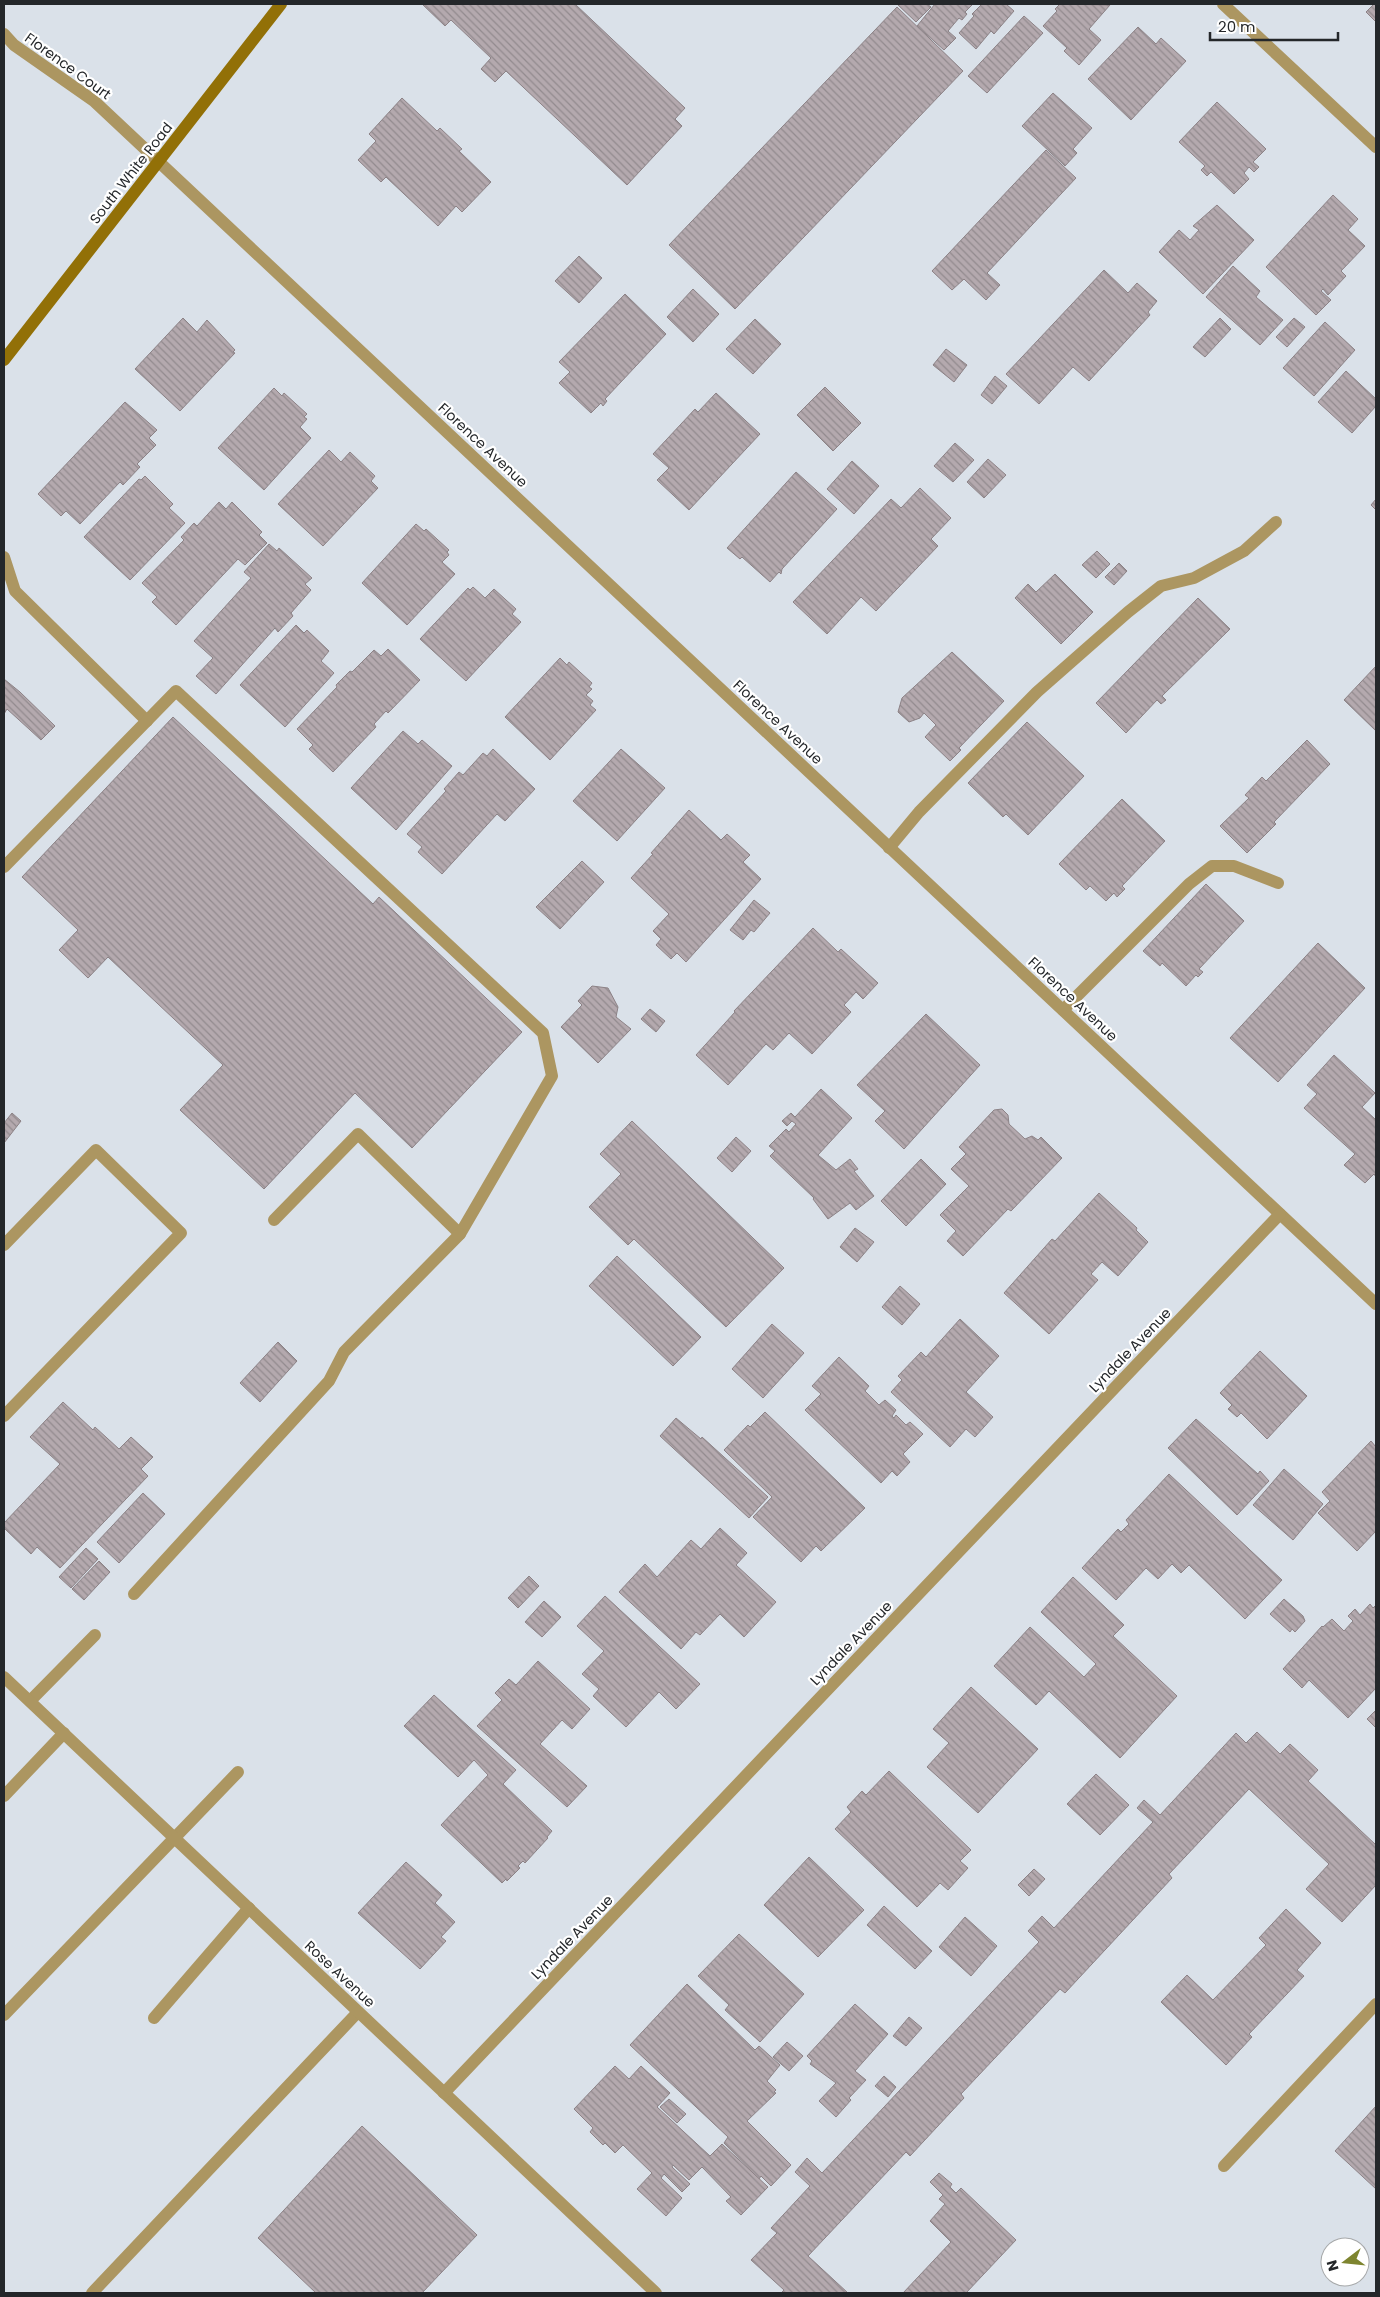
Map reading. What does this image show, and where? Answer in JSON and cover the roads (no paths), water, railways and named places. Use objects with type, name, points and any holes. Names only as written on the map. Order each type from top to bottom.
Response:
[{"type":"main road","name":"South White Road","points":[[4,360],[280,4]]},
{"type":"street","points":[[1223,4],[1376,147]]},
{"type":"street","name":"Florence Court","points":[[4,34],[14,45],[94,101],[159,162]]},
{"type":"street","name":"Florence Avenue","points":[[159,162],[1376,1304]]},
{"type":"street","points":[[889,848],[919,812],[1037,692],[1128,612],[1161,586],[1194,578],[1244,551],[1276,522]]},
{"type":"street","points":[[4,557],[15,591],[147,721]]},
{"type":"street","points":[[4,867],[176,691],[543,1033],[552,1076],[460,1234],[344,1352],[329,1381],[134,1594]]},
{"type":"street","points":[[1063,1010],[1189,884],[1212,866],[1234,866],[1278,883]]},
{"type":"street","points":[[274,1220],[358,1134],[460,1234]]},
{"type":"street","points":[[4,1245],[96,1150],[181,1232],[4,1416]]},
{"type":"street","name":"Lyndale Avenue","points":[[444,2093],[1280,1214]]},
{"type":"street","points":[[30,1701],[94,1635]]},
{"type":"street","name":"Rose Avenue","points":[[4,1677],[656,2293]]},
{"type":"street","points":[[4,1796],[64,1733]]},
{"type":"street","points":[[4,2015],[173,1837],[238,1772]]},
{"type":"street","points":[[154,2018],[249,1908]]},
{"type":"street","points":[[1224,2166],[1376,2004]]},
{"type":"street","points":[[92,2293],[358,2012]]}]
